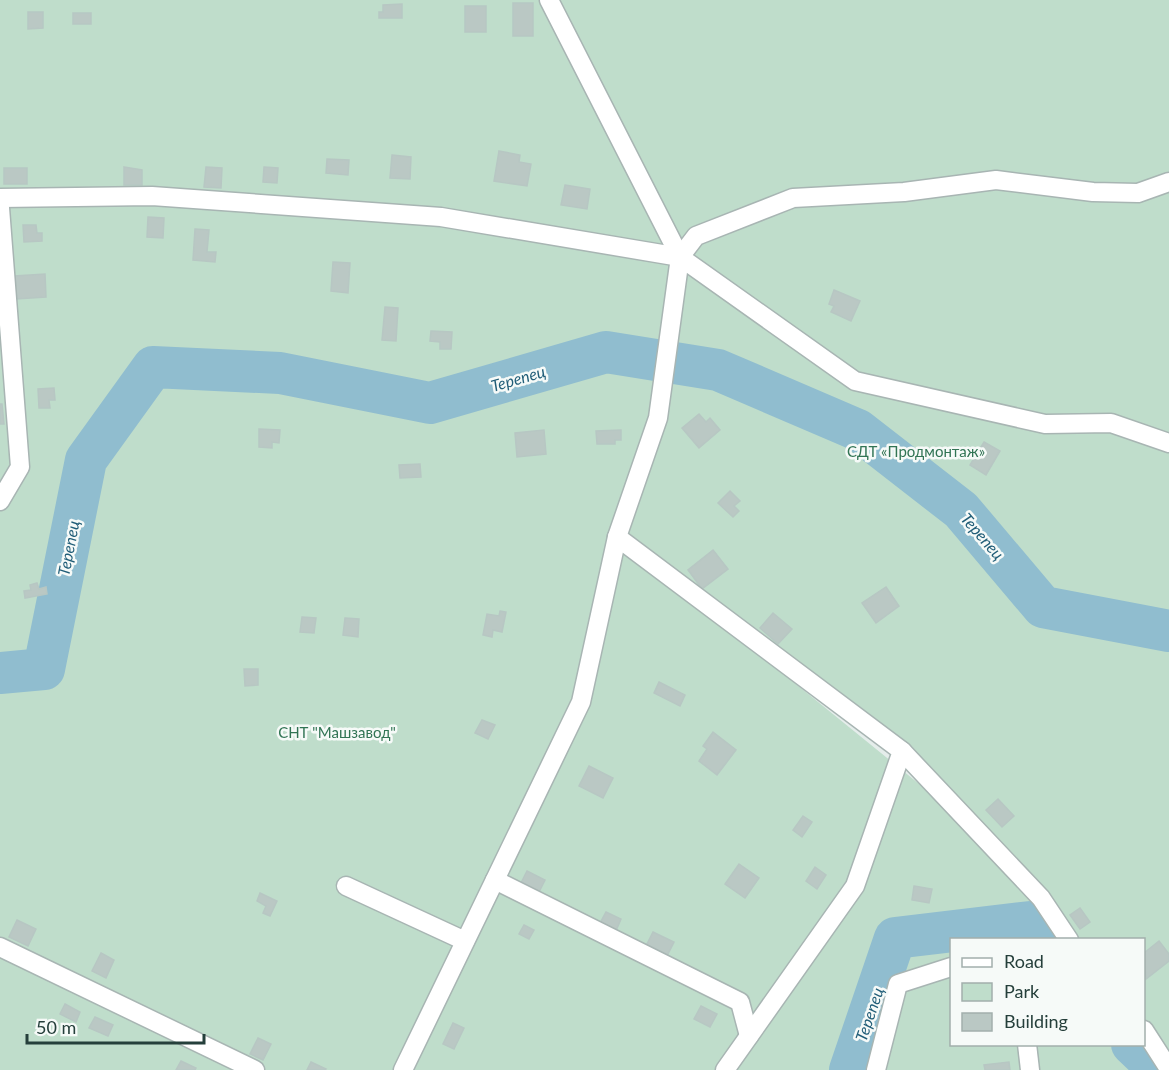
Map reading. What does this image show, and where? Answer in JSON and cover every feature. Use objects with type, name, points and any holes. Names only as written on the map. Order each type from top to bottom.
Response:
[{"type":"lane","points":[[549,0],[680,257]]},
{"type":"lane","points":[[403,1070],[581,702],[617,537],[658,418],[680,257],[696,236],[793,198],[904,192],[996,180],[1093,192],[1138,193],[1169,182]]},
{"type":"lane","points":[[0,198],[152,196],[441,217],[680,257],[855,381],[1045,424],[1111,423],[1169,443]]},
{"type":"lane","points":[[0,208],[20,466],[0,501]]},
{"type":"lane","points":[[617,537],[902,751],[1041,898],[1068,938]]},
{"type":"lane","points":[[725,1070],[855,886],[902,751]]},
{"type":"lane","points":[[495,880],[740,1002],[749,1036]]},
{"type":"lane","points":[[346,886],[465,940]]},
{"type":"lane","points":[[0,947],[255,1070]]},
{"type":"lane","points":[[876,1070],[898,984],[950,967]]},
{"type":"lane","points":[[1145,1033],[1169,1069]]},
{"type":"lane","points":[[1027,1046],[1030,1070]]},
{"type":"green space","name":"СНТ \"Машзавод\"","points":[[0,0],[1169,0],[1169,1070],[0,1070]],"holes":[[[658,572],[917,775],[998,848]]]},
{"type":"building","points":[[513,3],[533,3],[533,36],[513,36]]},
{"type":"building","points":[[402,4],[402,18],[379,18],[379,12],[383,12],[383,5]]},
{"type":"building","points":[[465,6],[486,6],[486,32],[465,32]]},
{"type":"building","points":[[28,12],[43,12],[43,28],[28,29]]},
{"type":"building","points":[[73,13],[91,13],[91,24],[73,24]]},
{"type":"building","points":[[499,151],[520,155],[519,162],[531,164],[527,186],[494,181]]},
{"type":"building","points":[[392,155],[411,157],[410,179],[390,178]]},
{"type":"building","points":[[327,159],[349,160],[348,175],[326,173]]},
{"type":"building","points":[[124,167],[142,170],[142,185],[124,185]]},
{"type":"building","points":[[206,167],[222,168],[221,188],[204,187]]},
{"type":"building","points":[[264,167],[278,168],[277,183],[263,182]]},
{"type":"building","points":[[4,168],[27,168],[27,184],[4,184]]},
{"type":"building","points":[[565,185],[590,189],[587,209],[561,205]]},
{"type":"building","points":[[148,217],[164,218],[163,238],[147,237]]},
{"type":"building","points":[[23,225],[36,225],[37,233],[42,233],[42,241],[24,242]]},
{"type":"building","points":[[195,229],[209,230],[207,252],[216,252],[215,262],[193,260]]},
{"type":"building","points":[[333,262],[350,263],[348,293],[331,291]]},
{"type":"building","points":[[45,274],[46,297],[16,299],[14,276]]},
{"type":"building","points":[[834,290],[860,301],[851,321],[831,312],[834,306],[829,304]]},
{"type":"building","points":[[385,307],[398,308],[396,341],[382,340]]},
{"type":"building","points":[[431,331],[452,332],[451,349],[440,349],[440,342],[430,341]]},
{"type":"building","points":[[54,388],[55,400],[49,400],[50,408],[39,408],[38,389]]},
{"type":"building","points":[[0,404],[2,404],[4,424],[0,424]]},
{"type":"building","points":[[699,414],[706,422],[710,418],[720,430],[699,448],[682,428]]},
{"type":"building","points":[[259,429],[280,430],[279,443],[272,442],[272,448],[259,447]]},
{"type":"building","points":[[544,430],[546,454],[517,457],[515,433]]},
{"type":"building","points":[[621,430],[621,440],[615,440],[615,444],[597,444],[596,431]]},
{"type":"building","points":[[984,442],[1000,451],[986,475],[970,465]]},
{"type":"building","points":[[420,464],[421,477],[400,478],[399,465]]},
{"type":"building","points":[[730,491],[740,501],[734,506],[739,511],[733,517],[718,503]]},
{"type":"building","points":[[713,550],[728,569],[702,589],[688,570]]},
{"type":"building","points":[[37,583],[39,589],[46,587],[47,594],[25,598],[24,591],[31,590],[30,585]]},
{"type":"building","points":[[886,587],[899,606],[876,623],[862,603]]},
{"type":"building","points":[[500,611],[506,612],[502,632],[493,630],[492,637],[483,635],[487,614],[499,616]]},
{"type":"building","points":[[773,613],[792,629],[778,644],[760,628]]},
{"type":"building","points":[[302,617],[316,618],[314,633],[300,632]]},
{"type":"building","points":[[345,618],[359,619],[358,637],[343,635]]},
{"type":"building","points":[[244,669],[258,669],[258,685],[245,686]]},
{"type":"building","points":[[659,682],[685,695],[680,706],[654,693]]},
{"type":"building","points":[[482,720],[495,725],[488,739],[475,733]]},
{"type":"building","points":[[713,732],[736,750],[717,775],[699,761],[707,749],[703,746]]},
{"type":"building","points":[[589,766],[613,778],[603,798],[579,786]]},
{"type":"building","points":[[998,799],[1014,816],[1002,827],[986,810]]},
{"type":"building","points":[[803,816],[812,822],[802,837],[793,830]]},
{"type":"building","points":[[739,864],[759,878],[745,898],[725,884]]},
{"type":"building","points":[[815,867],[826,875],[817,889],[806,881]]},
{"type":"building","points":[[527,871],[545,880],[538,894],[520,885]]},
{"type":"building","points":[[914,886],[932,889],[929,903],[912,900]]},
{"type":"building","points":[[260,893],[277,901],[270,916],[263,913],[266,906],[257,901]]},
{"type":"building","points":[[1080,908],[1090,922],[1080,929],[1070,915]]},
{"type":"building","points":[[606,912],[621,919],[615,933],[599,925]]},
{"type":"building","points":[[17,920],[36,929],[28,946],[9,937]]},
{"type":"building","points":[[524,925],[534,930],[529,939],[519,934]]},
{"type":"building","points":[[653,932],[674,942],[666,958],[645,948]]},
{"type":"building","points":[[1159,941],[1169,954],[1169,961],[1146,979],[1145,966],[1145,952]]},
{"type":"building","points":[[101,953],[114,960],[106,978],[92,971]]},
{"type":"building","points":[[65,1004],[80,1012],[76,1022],[60,1014]]},
{"type":"building","points":[[701,1006],[717,1014],[710,1027],[694,1019]]},
{"type":"building","points":[[95,1017],[113,1025],[108,1036],[89,1028]]},
{"type":"building","points":[[453,1023],[464,1028],[454,1049],[443,1044]]},
{"type":"building","points":[[258,1038],[271,1044],[263,1060],[250,1054]]},
{"type":"building","points":[[181,1061],[196,1068],[195,1070],[176,1070]]},
{"type":"building","points":[[311,1062],[326,1069],[307,1070]]},
{"type":"building","points":[[1009,1062],[1010,1070],[985,1070],[984,1065]]},
{"type":"waterway","name":"Терепец","points":[[0,673],[44,669],[86,460],[153,367],[280,373],[430,403],[606,352],[718,370],[858,430],[961,510],[1043,607],[1169,631]]},
{"type":"waterway","name":"Терепец","points":[[850,1070],[895,938],[1030,922],[1042,938]]},
{"type":"waterway","name":"Терепец","points":[[1134,1046],[1159,1070]]},
{"type":"park label","name":"СДТ «Продмонтаж»","points":[[916,451]]}]
